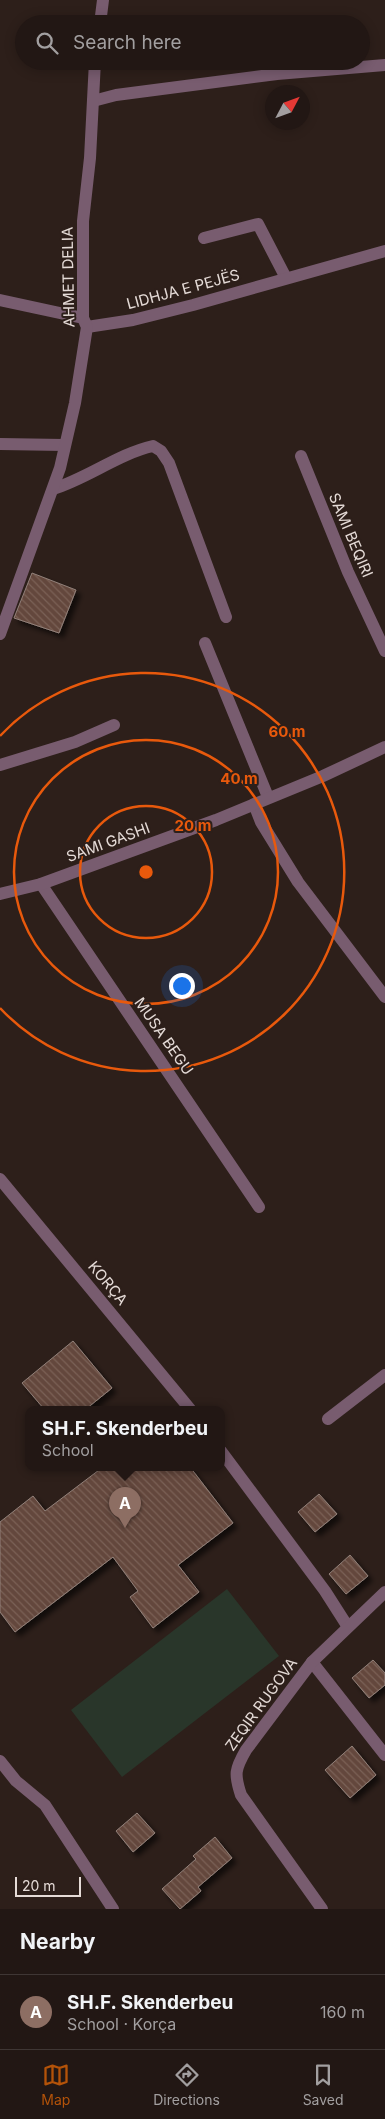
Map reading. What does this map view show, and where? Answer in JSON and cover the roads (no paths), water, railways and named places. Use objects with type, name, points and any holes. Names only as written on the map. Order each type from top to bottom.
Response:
[{"type":"street","points":[[101,15],[103,0]]},
{"type":"street","points":[[370,66],[385,65]]},
{"type":"street","name":"AHMET DELIA","points":[[0,634],[53,489],[75,403],[85,322],[82,221],[95,70]]},
{"type":"street","points":[[93,100],[116,95],[277,74],[325,70]]},
{"type":"street","points":[[204,238],[258,224],[286,278]]},
{"type":"street","name":"LIDHJA E PEJËS","points":[[85,322],[133,320],[385,251]]},
{"type":"street","points":[[0,300],[85,322]]},
{"type":"street","points":[[0,444],[64,445]]},
{"type":"street","points":[[53,489],[75,482],[140,449],[153,446],[161,451],[169,463],[226,617]]},
{"type":"street","name":"SAMI BEQIRI","points":[[302,456],[348,572],[385,651]]},
{"type":"street","points":[[205,643],[268,797]]},
{"type":"street","points":[[0,765],[74,742],[114,725]]},
{"type":"street","name":"SAMI GASHI","points":[[0,894],[41,884],[254,804],[323,776],[385,747]]},
{"type":"street","points":[[254,804],[273,844],[298,882],[385,997]]},
{"type":"street","name":"MUSA BEGU","points":[[41,884],[259,1207]]},
{"type":"street","name":"KORÇA","points":[[0,1178],[188,1406]]},
{"type":"street","points":[[328,1419],[385,1375]]},
{"type":"street","points":[[225,1456],[324,1590],[348,1627],[385,1592]]},
{"type":"street","name":"ZEQIR RUGOVA","points":[[322,1909],[241,1795],[236,1778],[237,1766],[246,1750],[312,1662],[348,1627]]},
{"type":"street","points":[[312,1662],[385,1755]]},
{"type":"street","points":[[0,1761],[16,1781],[45,1804],[113,1909]]},
{"type":"place","name":"SH.F. Skenderbeu","points":[[125,1528]]}]
